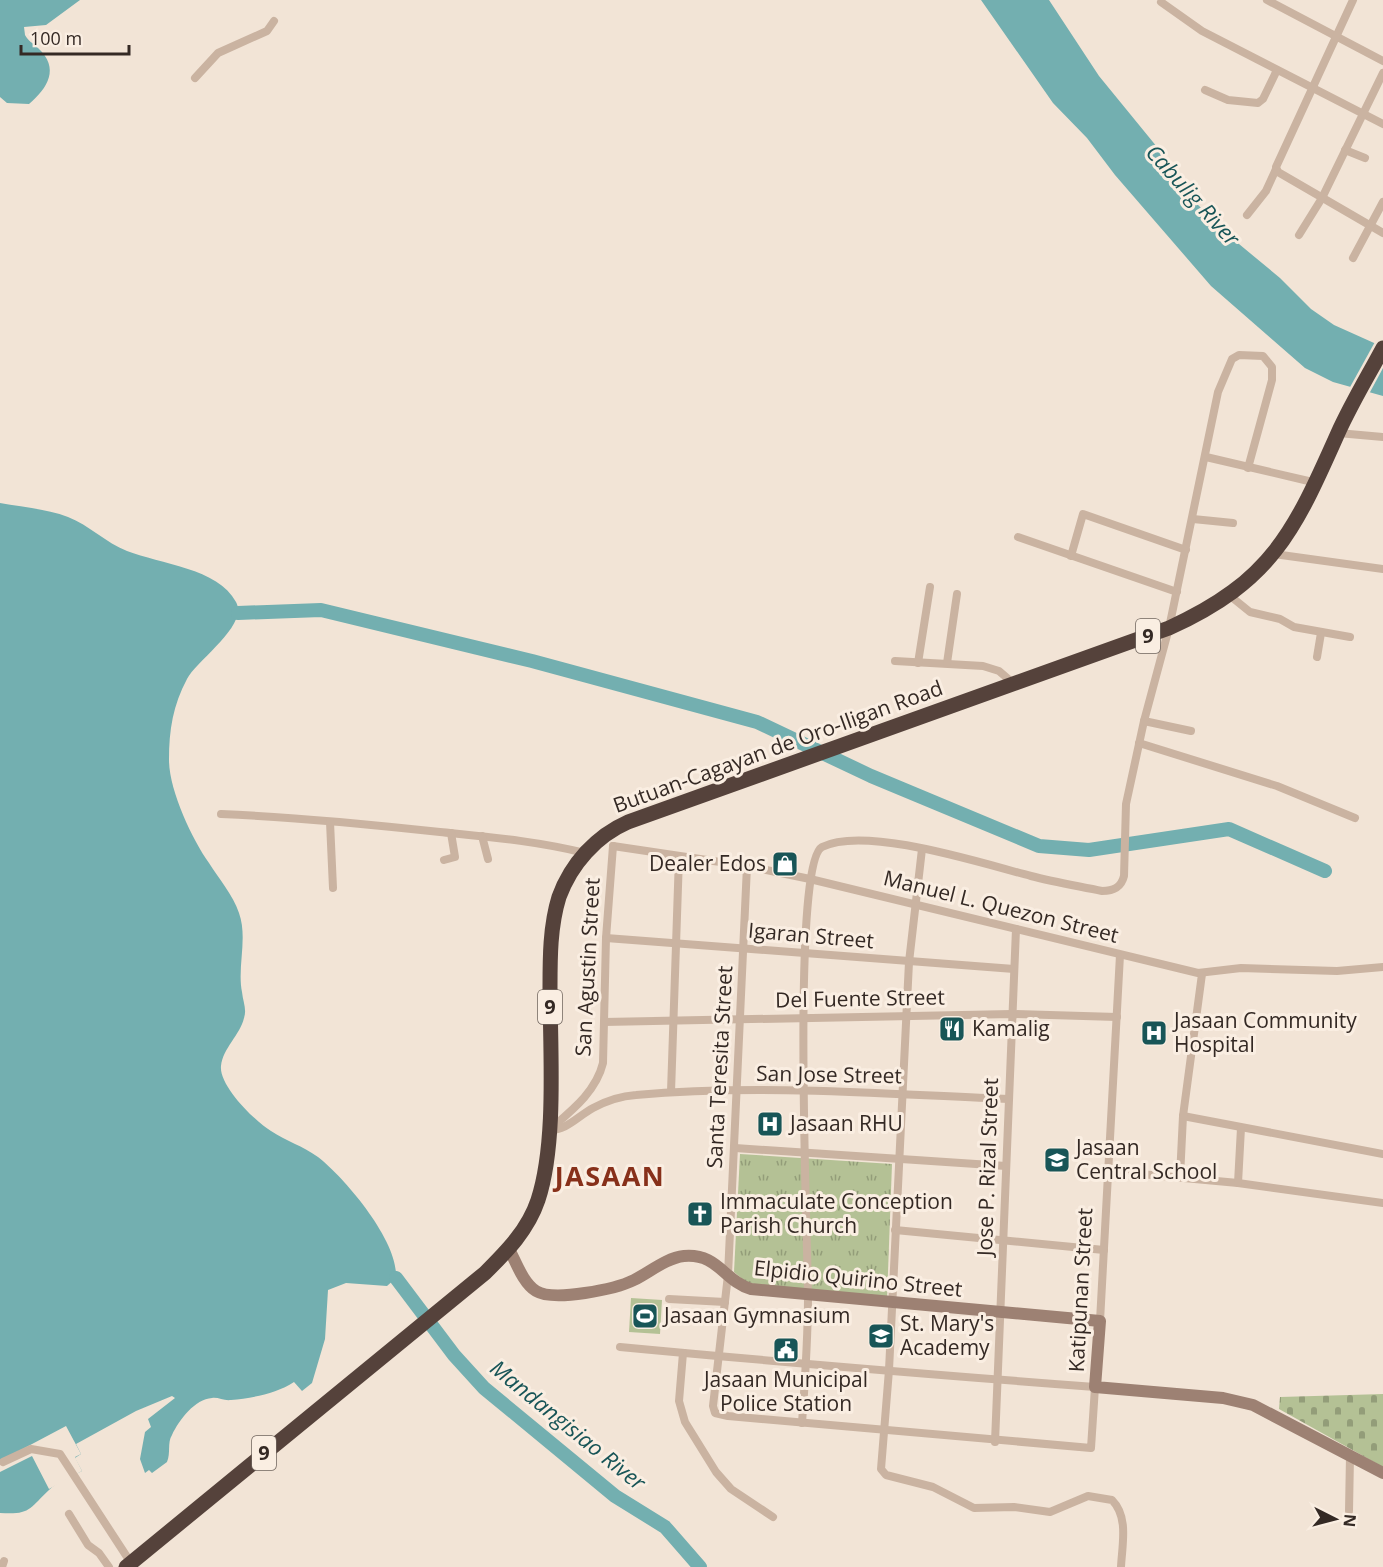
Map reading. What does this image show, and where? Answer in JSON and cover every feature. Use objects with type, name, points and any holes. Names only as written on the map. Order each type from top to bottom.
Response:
[{"type":"highway","name":"Butuan-Cagayan de Oro-Iligan Road","points":[[129,1565],[458,1294],[509,1249],[526,1227],[538,1200],[545,1169],[549,1130],[552,928],[563,887],[585,853],[609,840],[628,822],[1168,628],[1229,595],[1274,554],[1294,526],[1383,348]]},
{"type":"street","points":[[1267,0],[1383,61]]},
{"type":"street","points":[[1247,215],[1266,191],[1353,0]]},
{"type":"street","points":[[1161,2],[1193,26],[1383,124]]},
{"type":"street","points":[[195,78],[218,53],[267,31],[274,21]]},
{"type":"street","points":[[1205,90],[1228,100],[1258,103],[1263,99],[1277,70]]},
{"type":"street","points":[[1299,235],[1322,198],[1383,73]]},
{"type":"street","points":[[1345,150],[1365,158]]},
{"type":"street","points":[[1276,169],[1383,232]]},
{"type":"street","points":[[1353,258],[1383,202]]},
{"type":"street","points":[[995,1442],[802,1423],[808,1296],[804,1153],[805,953],[810,879],[815,855],[829,845],[871,842],[922,849],[1102,891],[1115,889],[1123,882],[1126,804],[1143,721],[1177,592],[1218,392],[1232,359],[1239,355],[1263,356],[1270,362],[1273,375],[1248,468]]},
{"type":"street","points":[[1341,428],[1383,437]]},
{"type":"street","points":[[1206,457],[1317,483]]},
{"type":"street","points":[[1071,556],[1079,520],[1083,514],[1186,550]]},
{"type":"street","points":[[1193,519],[1233,524]]},
{"type":"street","points":[[1018,537],[1177,592]]},
{"type":"street","points":[[1274,554],[1383,568]]},
{"type":"street","points":[[918,663],[930,587]]},
{"type":"street","points":[[947,663],[957,594]]},
{"type":"street","points":[[1229,595],[1250,612],[1284,620],[1294,627],[1350,637]]},
{"type":"street","points":[[1317,657],[1321,633]]},
{"type":"street","points":[[895,661],[991,668],[1015,684]]},
{"type":"street","points":[[1143,721],[1191,731]]},
{"type":"street","points":[[1139,743],[1277,786],[1355,818]]},
{"type":"street","points":[[221,814],[482,836],[540,843],[585,853]]},
{"type":"street","points":[[330,822],[333,888]]},
{"type":"street","points":[[444,860],[456,857],[452,833]]},
{"type":"street","points":[[482,836],[488,859]]},
{"type":"street","name":"Manuel L. Quezon Street","points":[[609,840],[680,857],[747,866],[810,879],[1202,974],[1241,968],[1337,970],[1383,967]]},
{"type":"street","name":"San Agustin Street","points":[[549,1130],[592,1089],[600,1076],[604,1022],[609,840]]},
{"type":"street","points":[[922,849],[909,962],[889,1370],[880,1464],[886,1475],[933,1487],[974,1508],[1014,1507],[1050,1512],[1088,1496],[1098,1495],[1112,1500],[1121,1512],[1123,1522],[1121,1567]]},
{"type":"street","points":[[671,1092],[680,857]]},
{"type":"street","name":"Santa Teresita Street","points":[[747,866],[728,1275],[715,1413],[802,1423]]},
{"type":"street","name":"Jose P. Rizal Street","points":[[995,1442],[1016,929]]},
{"type":"street","name":"Igaran Street","points":[[606,938],[1014,969]]},
{"type":"street","name":"Katipunan Street","points":[[995,1442],[1091,1448],[1120,955]]},
{"type":"street","points":[[1180,1177],[1183,1116],[1202,974]]},
{"type":"street","name":"Del Fuente Street","points":[[604,1022],[1012,1014],[1117,1017]]},
{"type":"street","name":"San Jose Street","points":[[549,1130],[562,1129],[593,1108],[614,1099],[671,1092],[804,1092],[1009,1099]]},
{"type":"street","points":[[549,1104],[568,1114]]},
{"type":"street","points":[[1183,1116],[1383,1154]]},
{"type":"street","points":[[1238,1183],[1241,1128]]},
{"type":"street","points":[[735,1148],[1006,1166]]},
{"type":"street","points":[[1108,1172],[1238,1183],[1383,1203]]},
{"type":"street","points":[[895,1230],[1104,1250]]},
{"type":"street","name":"Elpidio Quirino Street","points":[[509,1249],[530,1286],[534,1290],[547,1294],[622,1286],[683,1256],[714,1262],[735,1282],[751,1289],[892,1304],[1100,1321]]},
{"type":"street","points":[[669,1299],[725,1302]]},
{"type":"street","points":[[620,1347],[1223,1398],[1253,1405],[1383,1473]]},
{"type":"street","points":[[683,1353],[679,1401],[685,1422],[731,1489],[773,1517]]},
{"type":"street","points":[[3,1462],[31,1449],[60,1454],[76,1475],[129,1565]]},
{"type":"street","points":[[1349,1511],[1350,1456]]},
{"type":"street","points":[[69,1514],[88,1545],[109,1567]]},
{"type":"green space","points":[[740,1154],[892,1164],[887,1299],[747,1283],[734,1272]]},
{"type":"green space","name":"Jasaan Gymnasium","points":[[631,1298],[662,1300],[660,1334],[629,1332]]},
{"type":"green space","points":[[1383,1394],[1383,1467],[1279,1409],[1280,1397]]},
{"type":"water","points":[[0,0],[80,0],[46,25],[24,27],[26,37],[45,55],[50,70],[46,85],[29,104],[7,103],[0,97]]},
{"type":"water","points":[[981,0],[1049,0],[1099,76],[1175,169],[1197,204],[1239,244],[1280,278],[1311,309],[1334,325],[1383,347],[1383,396],[1333,382],[1305,368],[1211,286],[1115,175],[1087,138],[1053,103]]},
{"type":"water","points":[[0,503],[43,510],[68,517],[127,551],[202,574],[228,591],[236,602],[238,611],[229,631],[193,671],[182,689],[173,718],[169,749],[170,772],[183,814],[202,853],[226,887],[242,923],[241,982],[245,1015],[222,1059],[222,1074],[232,1093],[256,1119],[277,1135],[318,1157],[356,1195],[369,1212],[389,1247],[395,1263],[396,1278],[387,1286],[346,1283],[328,1290],[325,1339],[312,1383],[302,1391],[294,1382],[279,1390],[255,1397],[228,1400],[212,1398],[200,1402],[188,1411],[175,1429],[170,1441],[167,1462],[152,1473],[149,1470],[145,1473],[140,1459],[145,1432],[151,1427],[148,1419],[175,1398],[172,1396],[136,1411],[76,1444],[81,1454],[75,1458],[82,1471],[56,1484],[33,1506],[18,1513],[0,1513]]},
{"type":"pier","points":[[1376,340],[1383,343],[1383,368],[1369,394],[1349,389]]},
{"type":"pier","points":[[66,1426],[81,1454],[75,1457],[82,1471],[49,1489],[32,1456],[0,1472],[0,1461]]},
{"type":"waterway","points":[[238,613],[321,610],[532,661],[757,722],[871,776],[1039,846],[1089,850],[1229,829],[1325,871]]},
{"type":"waterway","name":"Mandangisiao River","points":[[396,1278],[454,1355],[484,1388],[615,1496],[665,1527],[700,1567]]},
{"type":"place","name":"Dealer Edos","points":[[785,864]]},
{"type":"place","name":"Kamalig","points":[[952,1029]]},
{"type":"place","name":"Jasaan Community Hospital","points":[[1154,1033]]},
{"type":"place","name":"Jasaan RHU","points":[[770,1124]]},
{"type":"place","name":"Jasaan Central School","points":[[1057,1160]]},
{"type":"place","name":"Immaculate Conception Parish Church","points":[[700,1214]]},
{"type":"place","name":"Jasaan Gymnasium","points":[[645,1316]]},
{"type":"place","name":"St. Mary's Academy","points":[[881,1336]]},
{"type":"place","name":"Jasaan Municipal Police Station","points":[[786,1350]]},
{"type":"district","name":"JASAAN","points":[[610,1177]]},
{"type":"water label","name":"Cabulig River","points":[[1193,195]]}]
